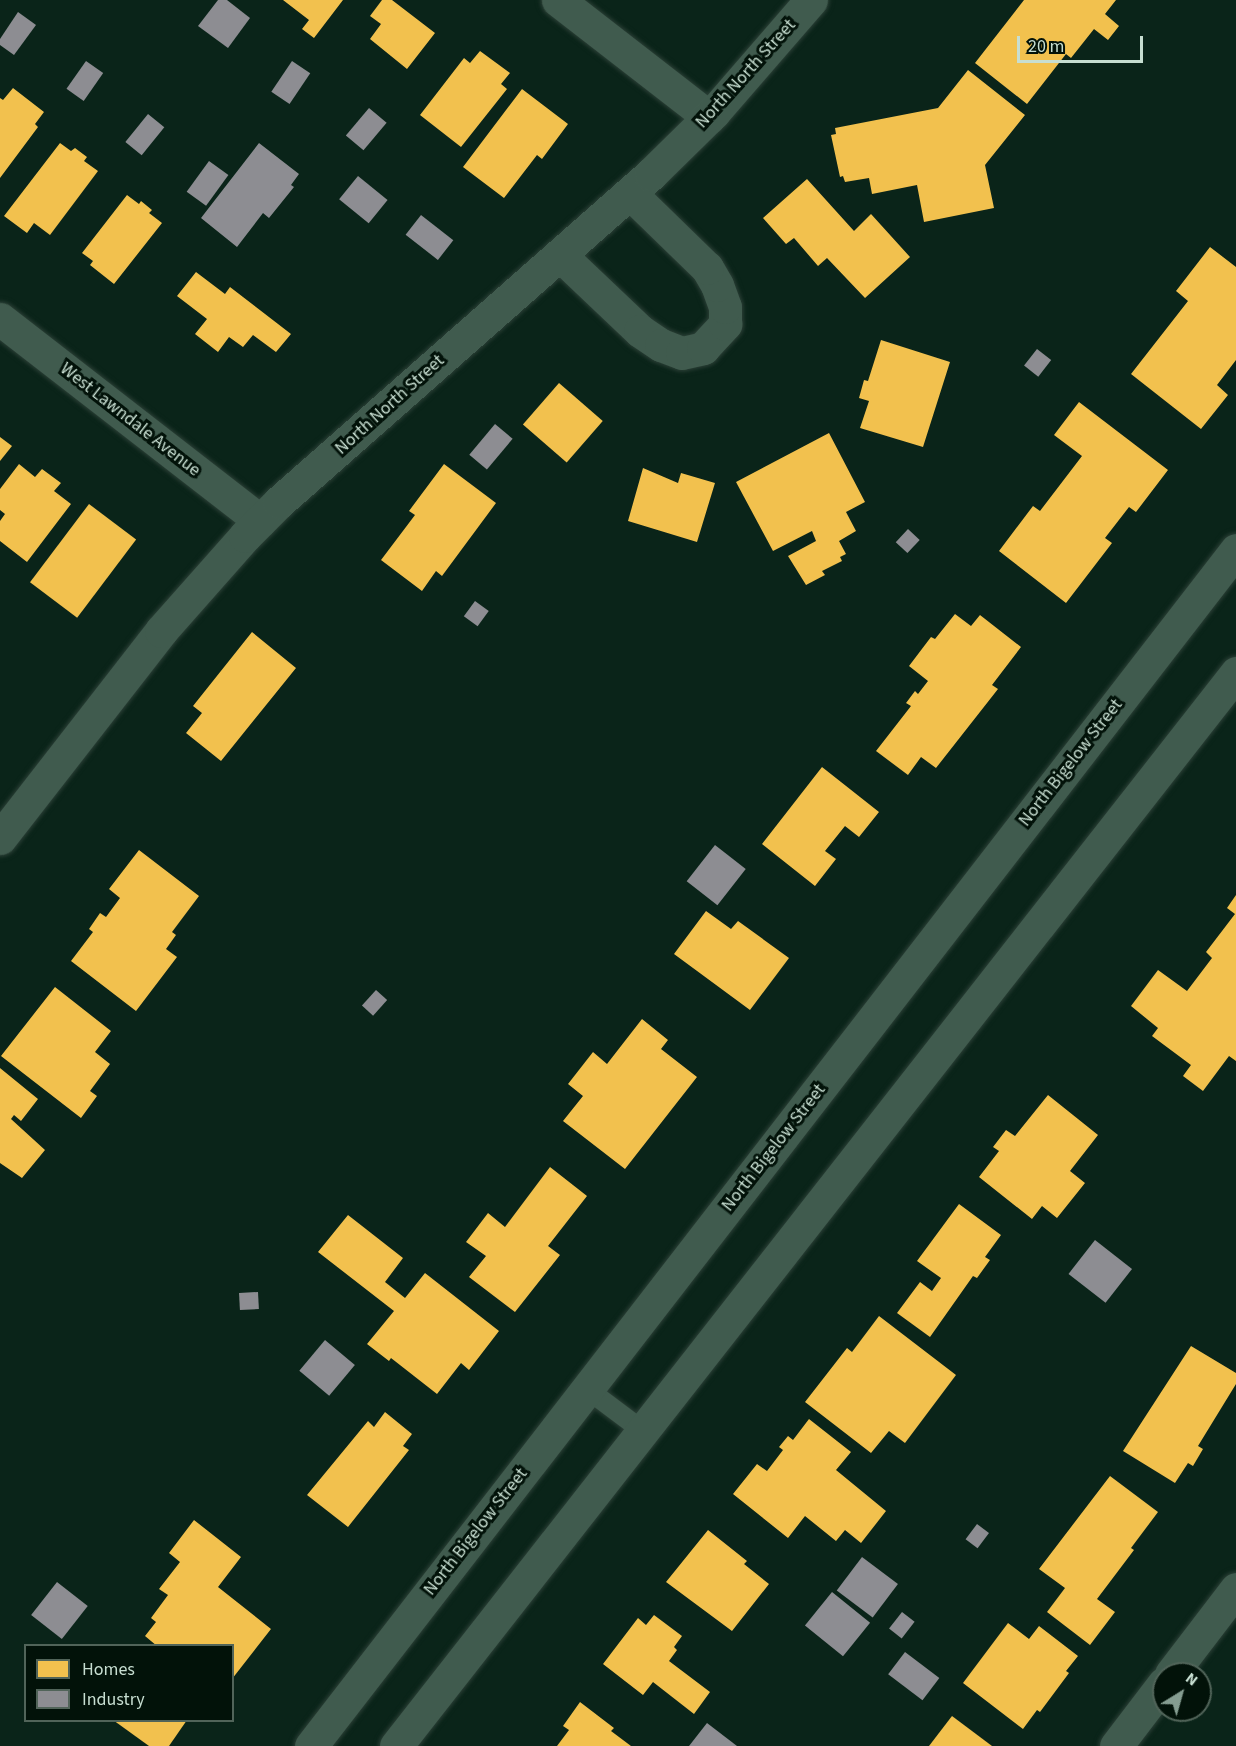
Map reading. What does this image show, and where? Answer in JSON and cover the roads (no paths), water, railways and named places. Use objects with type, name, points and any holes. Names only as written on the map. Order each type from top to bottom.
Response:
[{"type":"street","points":[[558,0],[709,117]]},
{"type":"street","name":"North North Street","points":[[0,838],[174,615],[260,521],[630,193],[709,117],[811,0]]},
{"type":"street","points":[[560,255],[640,331],[661,345],[682,353],[703,348],[725,324],[726,307],[717,285],[707,268],[630,193]]},
{"type":"street","name":"West Lawndale Avenue","points":[[0,319],[260,521]]},
{"type":"street","name":"North Bigelow Street","points":[[312,1746],[1236,550]]},
{"type":"street","points":[[396,1746],[1236,673]]},
{"type":"street","points":[[1180,1662],[1236,1589]]},
{"type":"street","points":[[1116,1746],[1152,1699]]},
{"type":"lane","points":[[587,1389],[643,1431]]}]
